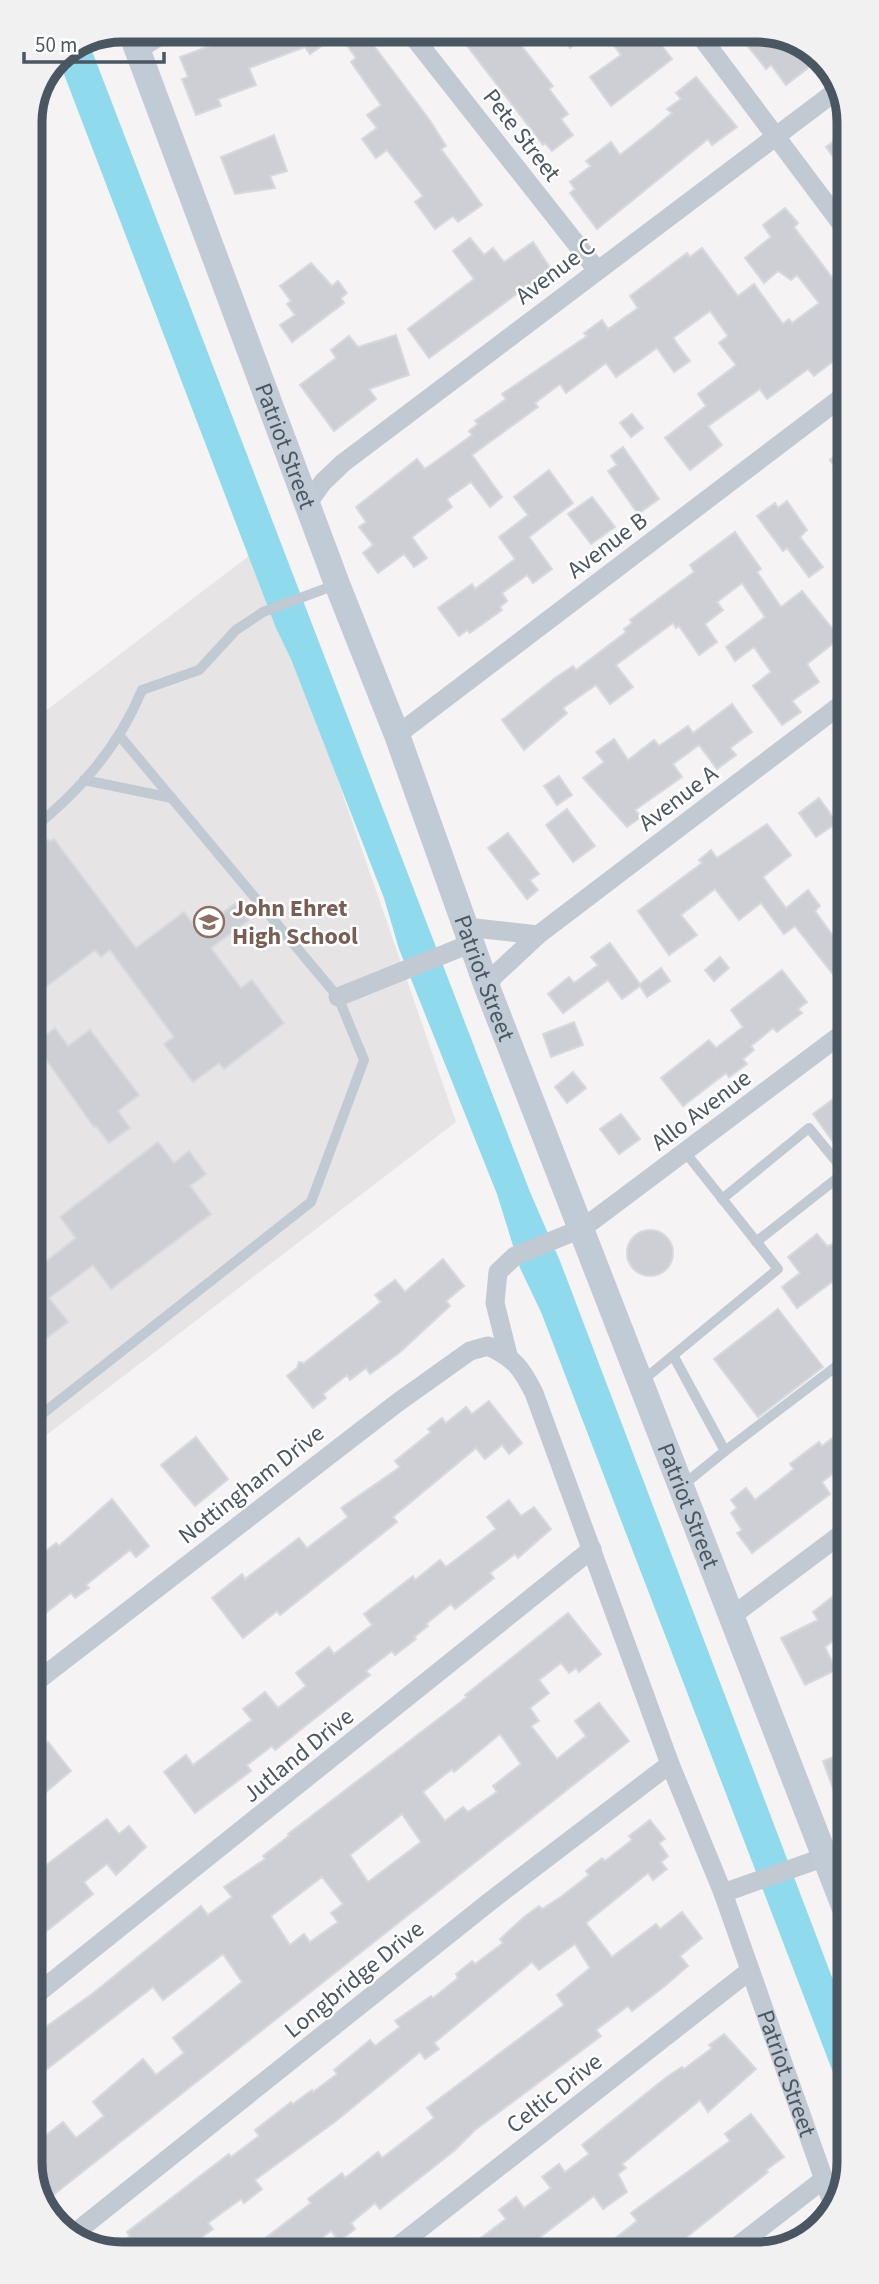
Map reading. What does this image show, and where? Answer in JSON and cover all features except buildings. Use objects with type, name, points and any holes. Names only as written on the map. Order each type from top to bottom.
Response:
[{"type":"main road","name":"Patriot Street","points":[[135,42],[308,503],[327,588],[397,735],[464,940],[487,986],[572,1233],[642,1381],[732,1616],[818,1859],[837,1880]]},
{"type":"street","name":"Pete Street","points":[[417,42],[597,270]]},
{"type":"street","points":[[705,42],[837,218]]},
{"type":"street","name":"Avenue C","points":[[308,503],[323,482],[343,463],[832,94]]},
{"type":"street","name":"Avenue B","points":[[397,735],[837,401]]},
{"type":"street","name":"Avenue A","points":[[487,986],[538,934],[837,708]]},
{"type":"street","points":[[338,997],[464,940],[538,934]]},
{"type":"street","name":"Allo Avenue","points":[[509,1355],[495,1303],[498,1272],[515,1256],[572,1233],[837,1038]]},
{"type":"street","name":"Nottingham Drive","points":[[42,1677],[397,1403],[470,1351],[488,1346],[509,1355]]},
{"type":"street","name":"Patriot Street","points":[[509,1355],[522,1369],[534,1393],[670,1764],[723,1894],[748,1972],[830,2195]]},
{"type":"street","points":[[732,1616],[837,1538]]},
{"type":"street","name":"Jutland Drive","points":[[42,1990],[592,1549]]},
{"type":"street","name":"Longbridge Drive","points":[[79,2230],[494,1899],[670,1764]]},
{"type":"street","points":[[723,1894],[818,1859]]},
{"type":"street","name":"Celtic Drive","points":[[403,2242],[748,1972]]},
{"type":"street","points":[[743,2242],[824,2179]]},
{"type":"lane","points":[[42,821],[68,801],[119,735],[142,690],[199,670],[236,630],[263,612],[327,588]]},
{"type":"lane","points":[[42,1414],[311,1202],[364,1060],[338,997],[119,735]]},
{"type":"lane","points":[[84,780],[172,798]]},
{"type":"lane","points":[[722,1199],[809,1128],[837,1161]]},
{"type":"lane","points":[[642,1381],[778,1269],[685,1152]]},
{"type":"lane","points":[[756,1242],[837,1177]]},
{"type":"lane","points":[[674,1357],[725,1451]]},
{"type":"lane","points":[[682,1486],[837,1366]]},
{"type":"shaded area","name":"John Ehret High School","points":[[258,549],[456,1122],[42,1438],[42,714]]},
{"type":"water","points":[[91,48],[530,1192],[560,1261],[837,1990],[837,2083],[541,1312],[520,1268],[497,1194],[399,949],[384,898],[291,659],[276,628],[62,69],[77,55]]},
{"type":"place","name":"John Ehret High School","points":[[209,922]]}]
